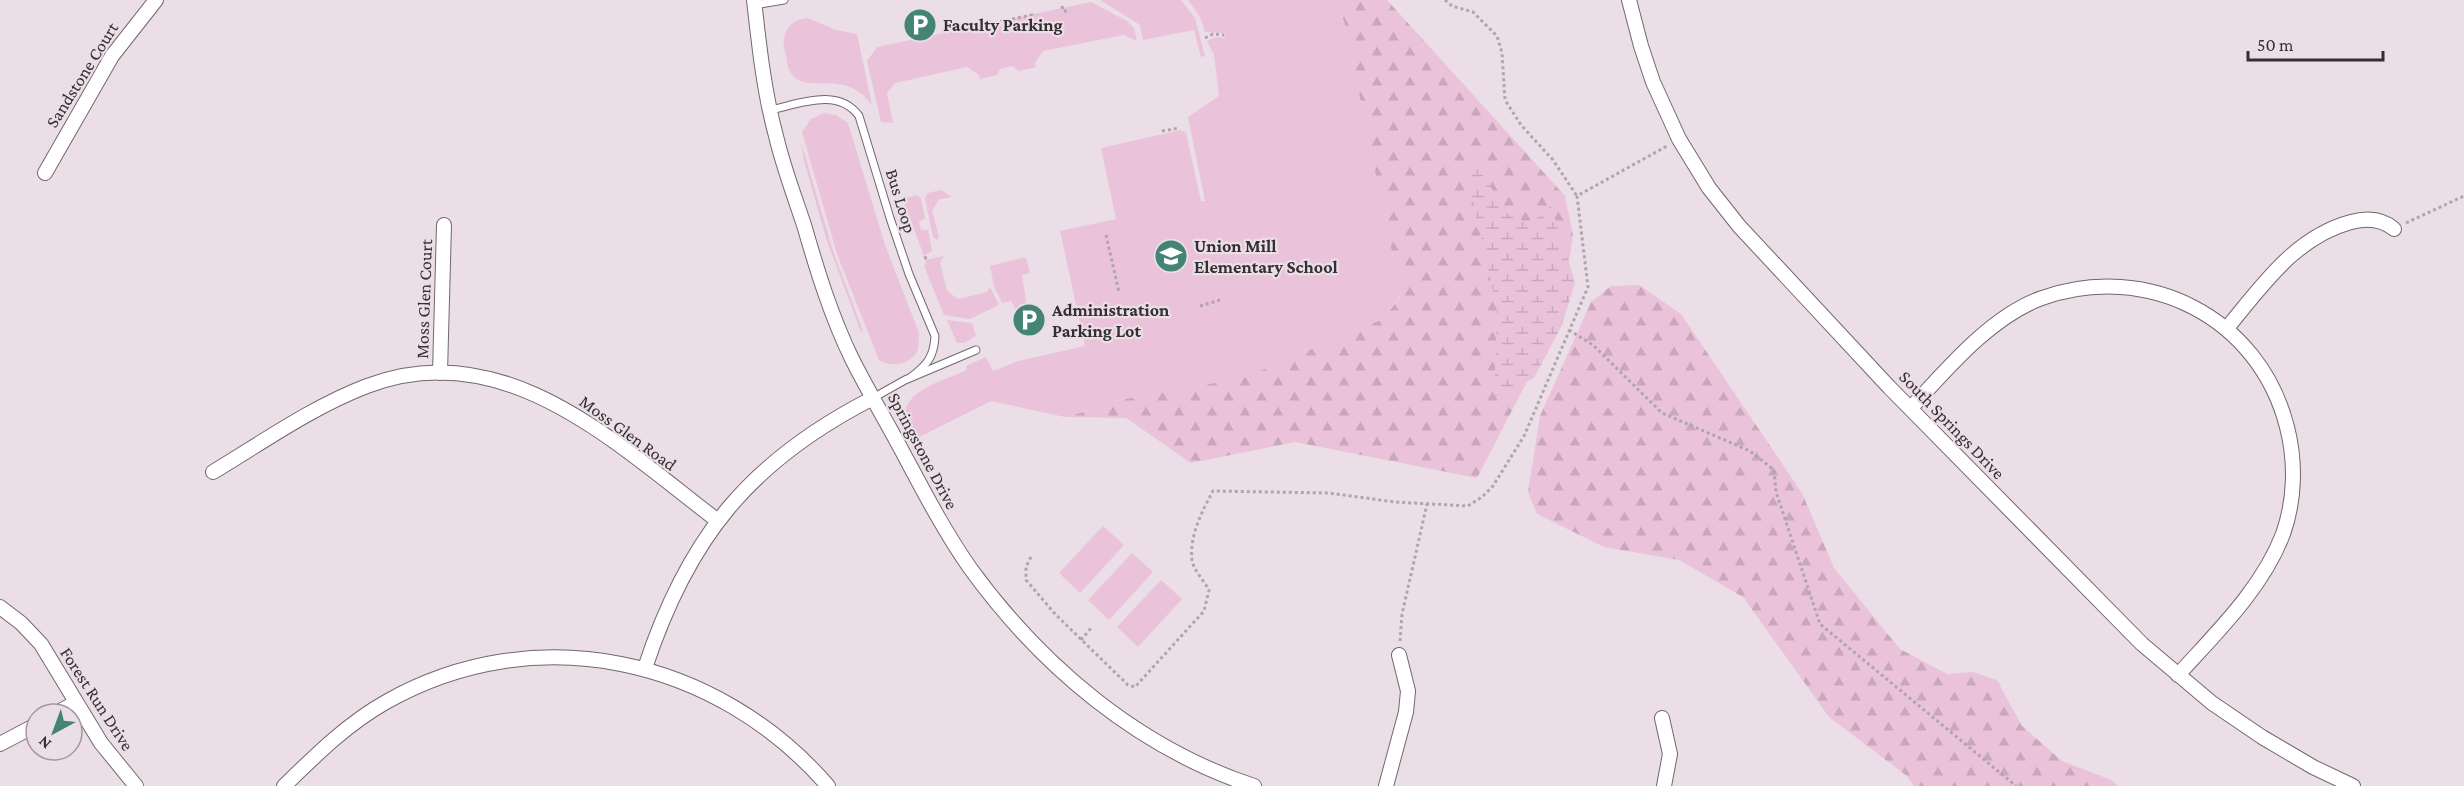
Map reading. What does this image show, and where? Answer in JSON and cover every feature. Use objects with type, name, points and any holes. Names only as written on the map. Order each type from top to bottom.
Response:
[{"type":"street","name":"Sandstone Court","points":[[45,173],[112,56],[156,0]]},
{"type":"street","name":"South Springs Drive","points":[[1629,0],[1653,82],[1679,140],[1709,188],[1739,226],[1911,408],[2142,644],[2212,703],[2262,737],[2313,767],[2353,786]]},
{"type":"street","name":"Springstone Drive","points":[[754,2],[776,137],[824,293],[851,357],[948,534],[1003,611],[1038,649],[1081,689],[1141,733],[1179,754],[1254,786]]},
{"type":"street","points":[[2227,328],[2276,269],[2318,235],[2333,227],[2361,220],[2386,223],[2394,229]]},
{"type":"street","name":"Moss Glen Court","points":[[440,373],[444,225]]},
{"type":"street","points":[[1911,408],[1976,342],[1999,323],[2020,308],[2041,298],[2076,289],[2111,286],[2136,288],[2161,294],[2195,308],[2227,328],[2257,362],[2279,402],[2290,438],[2292,496],[2283,534],[2260,578],[2178,675]]},
{"type":"street","name":"Moss Glen Road","points":[[213,472],[337,398],[370,384],[401,377],[440,373],[470,375],[510,383],[582,418],[718,521]]},
{"type":"street","points":[[645,668],[654,640],[681,580],[702,542],[744,490],[777,458],[819,428],[873,398]]},
{"type":"street","name":"Forest Run Drive","points":[[0,607],[21,623],[40,644],[74,702]]},
{"type":"street","points":[[1386,786],[1406,712],[1408,691],[1399,655]]},
{"type":"street","points":[[284,786],[321,748],[356,721],[386,702],[422,685],[469,668],[500,662],[572,658],[645,668],[697,687],[767,728],[806,761],[828,786]]},
{"type":"street","name":"Forest Run Drive","points":[[84,717],[101,743],[136,786]]},
{"type":"street","points":[[1662,718],[1670,754],[1664,786]]},
{"type":"street","points":[[0,744],[24,731]]},
{"type":"lane","points":[[754,2],[784,0]]},
{"type":"lane","name":"Bus Loop","points":[[770,110],[836,99],[847,104],[859,116],[901,252],[935,336],[935,347],[929,362],[911,377]]},
{"type":"lane","points":[[873,398],[911,377],[976,350]]},
{"type":"path","points":[[1032,557],[1026,567],[1026,580],[1081,640],[1128,685],[1135,687],[1204,611],[1209,590],[1192,562],[1194,537],[1204,507],[1213,490],[1329,493],[1427,504],[1468,506],[1493,486],[1524,436],[1588,287],[1577,196],[1553,160],[1521,125],[1505,100],[1502,53],[1497,36],[1473,12],[1452,6],[1445,0]]},
{"type":"path","points":[[1062,6],[1063,11],[1070,11]]},
{"type":"path","points":[[989,21],[992,23],[1032,15],[1033,18]]},
{"type":"path","points":[[1205,38],[1213,34],[1224,35]]},
{"type":"path","points":[[1162,131],[1179,128]]},
{"type":"path","points":[[1577,196],[1679,140]]},
{"type":"path","points":[[2394,229],[2464,196]]},
{"type":"path","points":[[1106,235],[1115,283],[1119,292]]},
{"type":"path","points":[[1200,306],[1220,300]]},
{"type":"path","points":[[1569,330],[1593,345],[1662,413],[1750,451],[1774,470],[1776,492],[1820,624],[2016,786]]},
{"type":"path","points":[[1399,655],[1402,614],[1427,504]]},
{"type":"path","points":[[1081,640],[1092,627]]},
{"type":"green space","points":[[1100,0],[1181,0],[1195,18],[1205,56],[1201,57],[1194,30],[1143,40],[1140,25]]},
{"type":"green space","points":[[1188,0],[1332,0],[1344,21],[1401,295],[1383,319],[1243,378],[1098,404],[1084,412],[1065,417],[991,401],[917,438],[906,416],[906,407],[911,399],[939,381],[967,370],[966,366],[986,357],[993,371],[1018,361],[1085,346],[1060,231],[1116,219],[1101,148],[1181,130],[1186,133],[1201,201],[1205,201],[1188,117],[1219,96],[1214,55],[1207,41],[1216,37],[1224,38],[1225,33],[1205,32],[1200,17]]},
{"type":"green space","points":[[1332,0],[1387,0],[1565,196],[1573,235],[1561,316],[1477,478],[1295,442],[1191,463],[1126,418],[1065,417],[1084,412],[1098,404],[1243,378],[1383,319],[1401,296],[1344,21]]},
{"type":"green space","points":[[1091,2],[1127,21],[1134,28],[1137,41],[1124,35],[1043,51],[1035,63],[1036,67],[1019,71],[1012,66],[1000,69],[997,75],[980,79],[979,75],[967,67],[895,83],[887,93],[893,123],[881,122],[867,61],[877,47]]},
{"type":"green space","points":[[808,18],[836,30],[857,34],[872,105],[861,93],[849,87],[838,84],[806,83],[798,80],[791,73],[784,47],[785,35],[792,24]]},
{"type":"green space","points":[[824,113],[836,115],[848,123],[885,245],[919,333],[918,350],[910,359],[901,364],[890,364],[879,360],[837,254],[802,132],[811,119]]},
{"type":"green space","points":[[801,142],[833,251],[863,331],[861,332],[827,241],[804,161]]},
{"type":"green space","points":[[1476,164],[1507,213],[1530,224],[1551,206],[1575,282],[1562,325],[1534,378],[1494,397],[1497,309],[1466,169]]},
{"type":"green space","points":[[941,190],[952,197],[939,199],[932,211],[939,237],[937,240],[933,237],[925,198],[928,193]]},
{"type":"green space","points":[[917,195],[921,199],[925,218],[919,222],[921,230],[928,230],[932,251],[924,256],[903,199]]},
{"type":"green space","points":[[944,256],[940,262],[947,291],[958,299],[987,292],[990,287],[999,305],[970,319],[944,315],[924,266],[925,260]]},
{"type":"green space","points":[[1026,257],[1030,273],[1022,275],[1027,307],[1023,316],[1020,317],[1011,301],[1002,303],[994,286],[990,266]]},
{"type":"green space","points":[[1639,285],[1681,314],[1802,493],[1834,568],[1900,649],[1947,674],[1973,672],[1997,680],[2022,726],[2062,761],[2111,780],[2118,786],[1914,786],[1907,776],[1829,717],[1743,597],[1679,560],[1604,547],[1537,514],[1528,492],[1540,416],[1591,302],[1611,286]]},
{"type":"green space","points":[[947,320],[972,323],[976,336],[964,343],[957,343]]},
{"type":"green space","points":[[1103,526],[1124,545],[1080,593],[1059,573]]},
{"type":"green space","points":[[1132,553],[1153,572],[1109,620],[1088,600]]},
{"type":"green space","points":[[1161,580],[1182,599],[1138,647],[1117,627]]},
{"type":"place","name":"Faculty Parking","points":[[920,25]]},
{"type":"place","name":"Union Mill Elementary School","points":[[1171,256]]},
{"type":"place","name":"Administration Parking Lot","points":[[1029,320]]}]
